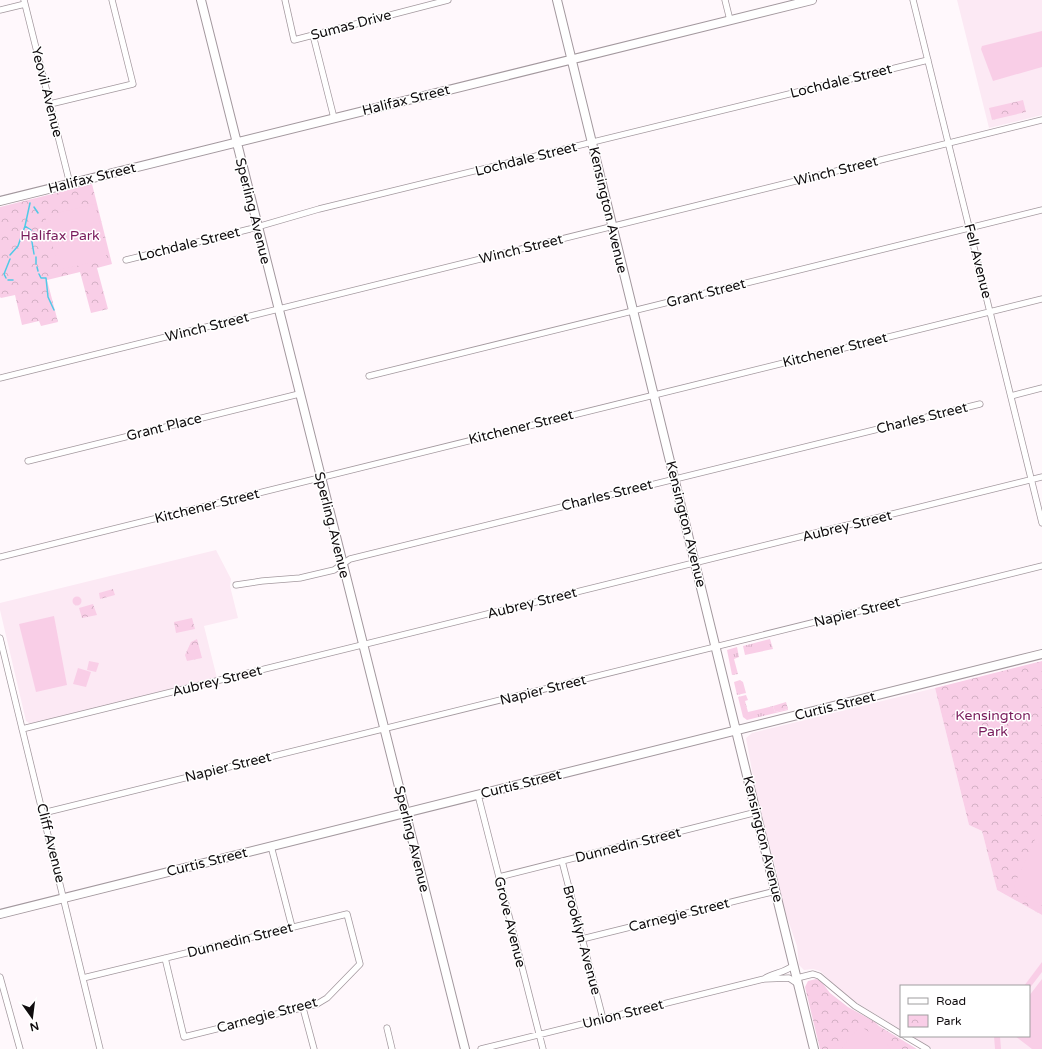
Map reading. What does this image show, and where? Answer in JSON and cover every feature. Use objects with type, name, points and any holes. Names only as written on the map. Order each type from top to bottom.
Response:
[{"type":"street","points":[[50,104],[133,84],[112,0]]},
{"type":"street","name":"Sperling Avenue","points":[[201,0],[235,142],[465,1049]]},
{"type":"street","name":"Sumas Drive","points":[[285,0],[294,40],[448,0]]},
{"type":"street","name":"Kensington Avenue","points":[[557,0],[717,647],[814,1049]]},
{"type":"street","points":[[725,0],[730,20]]},
{"type":"street","name":"Halifax Street","points":[[0,201],[812,0]]},
{"type":"street","name":"Fell Avenue","points":[[913,0],[1042,523]]},
{"type":"street","points":[[0,10],[25,2]]},
{"type":"street","name":"Yeovil Avenue","points":[[25,2],[70,184]]},
{"type":"street","points":[[313,35],[334,118]]},
{"type":"street","name":"Lochdale Street","points":[[126,260],[257,227],[302,213],[928,60]]},
{"type":"street","name":"Winch Street","points":[[0,378],[1042,120]]},
{"type":"street","name":"Grant Street","points":[[369,376],[1042,210]]},
{"type":"street","name":"Kitchener Street","points":[[0,557],[1042,299]]},
{"type":"street","points":[[1011,396],[1042,388]]},
{"type":"street","name":"Grant Place","points":[[28,461],[299,394]]},
{"type":"street","name":"Charles Street","points":[[236,586],[274,579],[300,578],[334,570],[350,559],[980,404]]},
{"type":"street","name":"Aubrey Street","points":[[22,729],[1042,477]]},
{"type":"street","name":"Napier Street","points":[[43,814],[1042,566]]},
{"type":"street","name":"Cliff Avenue","points":[[0,639],[100,1049]]},
{"type":"street","name":"Curtis Street","points":[[0,914],[1042,654]]},
{"type":"street","name":"Grove Avenue","points":[[478,795],[543,1049]]},
{"type":"street","name":"Dunnedin Street","points":[[499,877],[757,812]]},
{"type":"street","points":[[271,846],[292,927]]},
{"type":"street","name":"Brooklyn Avenue","points":[[562,861],[603,1019]]},
{"type":"street","name":"Carnegie Street","points":[[582,939],[776,891]]},
{"type":"street","name":"Dunnedin Street","points":[[83,978],[347,914],[360,964]]},
{"type":"street","name":"Carnegie Street","points":[[165,958],[184,1036],[317,1004],[327,998],[360,964]]},
{"type":"street","name":"Union Street","points":[[764,979],[768,976],[787,971],[794,965]]},
{"type":"street","points":[[798,981],[814,974],[819,976],[855,1006],[900,1033]]},
{"type":"street","points":[[0,977],[20,1049]]},
{"type":"street","name":"Union Street","points":[[481,1049],[764,979],[789,978],[798,981]]},
{"type":"street","points":[[0,1000],[6,998]]},
{"type":"street","points":[[304,1008],[314,1049]]},
{"type":"street","points":[[387,1028],[392,1049]]},
{"type":"street","points":[[907,1037],[927,1049]]},
{"type":"shaded area","points":[[957,0],[1042,0],[1042,115],[989,128]]},
{"type":"shaded area","points":[[216,550],[231,579],[230,586],[238,618],[204,626],[217,678],[31,724],[26,721],[0,610],[0,603]]},
{"type":"shaded area","points":[[935,688],[969,825],[982,831],[997,890],[1042,915],[1042,1049],[932,1049],[913,1037],[1030,1037],[1030,985],[900,985],[900,1029],[846,996],[820,971],[813,969],[804,970],[799,965],[797,946],[782,903],[777,873],[758,803],[746,738],[752,733]]},
{"type":"green space","points":[[1042,31],[1042,67],[993,81],[981,49],[982,46]]},
{"type":"green space","points":[[1023,100],[1026,112],[992,120],[989,108]]},
{"type":"green space","name":"Halifax Park","points":[[92,184],[112,264],[97,268],[108,309],[91,313],[80,272],[47,280],[58,322],[41,326],[39,321],[22,325],[15,295],[0,297],[0,207]]},
{"type":"green space","points":[[95,204],[107,254],[103,260],[59,270],[45,216]]},
{"type":"green space","points":[[113,589],[115,595],[100,599],[99,593]]},
{"type":"green space","points":[[77,596],[82,601],[77,606],[72,601]]},
{"type":"green space","points":[[93,604],[97,615],[82,618],[79,608]]},
{"type":"green space","points":[[54,616],[67,685],[36,692],[19,624]]},
{"type":"green space","points":[[192,618],[195,629],[176,633],[174,622]]},
{"type":"green space","points":[[197,639],[202,658],[187,661],[185,655],[191,642]]},
{"type":"green space","points":[[770,639],[773,649],[745,655],[743,646]]},
{"type":"green space","points":[[737,647],[739,657],[734,659],[738,674],[732,675],[727,650]]},
{"type":"green space","points":[[89,661],[99,663],[96,672],[87,670]]},
{"type":"green space","name":"Kensington Park","points":[[1042,661],[1042,915],[997,890],[982,831],[969,825],[935,688]]},
{"type":"green space","points":[[78,668],[91,672],[86,687],[73,684]]},
{"type":"green space","points":[[740,680],[743,682],[746,693],[737,695],[734,682]]},
{"type":"green space","points":[[746,695],[748,700],[745,701],[748,712],[773,706],[775,712],[788,710],[747,720],[743,717],[738,697]]},
{"type":"green space","points":[[786,702],[788,709],[775,712],[773,706]]},
{"type":"green space","points":[[1042,824],[1042,904],[1016,892],[1014,885]]},
{"type":"green space","points":[[1042,962],[1042,972],[1030,988],[1030,985],[1025,985]]},
{"type":"green space","points":[[816,979],[821,981],[830,993],[848,1007],[875,1022],[879,1026],[917,1049],[820,1049],[805,987],[808,981]]},
{"type":"green space","points":[[1042,979],[1042,1049],[1032,1049],[1016,1037],[1030,1037],[1030,995]]},
{"type":"green space","points":[[860,1026],[887,1044],[891,1049],[841,1049]]},
{"type":"green space","points":[[994,1037],[1000,1037],[1001,1049],[995,1049]]},
{"type":"waterway","points":[[30,203],[25,226],[31,230]]},
{"type":"waterway","points":[[34,207],[38,213]]},
{"type":"waterway","points":[[10,255],[18,246],[25,226]]},
{"type":"waterway","points":[[34,232],[31,236],[34,254]]},
{"type":"waterway","points":[[36,257],[36,264]]},
{"type":"waterway","points":[[6,278],[4,274],[10,259]]},
{"type":"waterway","points":[[37,267],[38,271]]},
{"type":"waterway","points":[[39,274],[41,278],[46,278],[48,297],[54,310]]},
{"type":"waterway","points":[[8,280],[13,280]]}]
